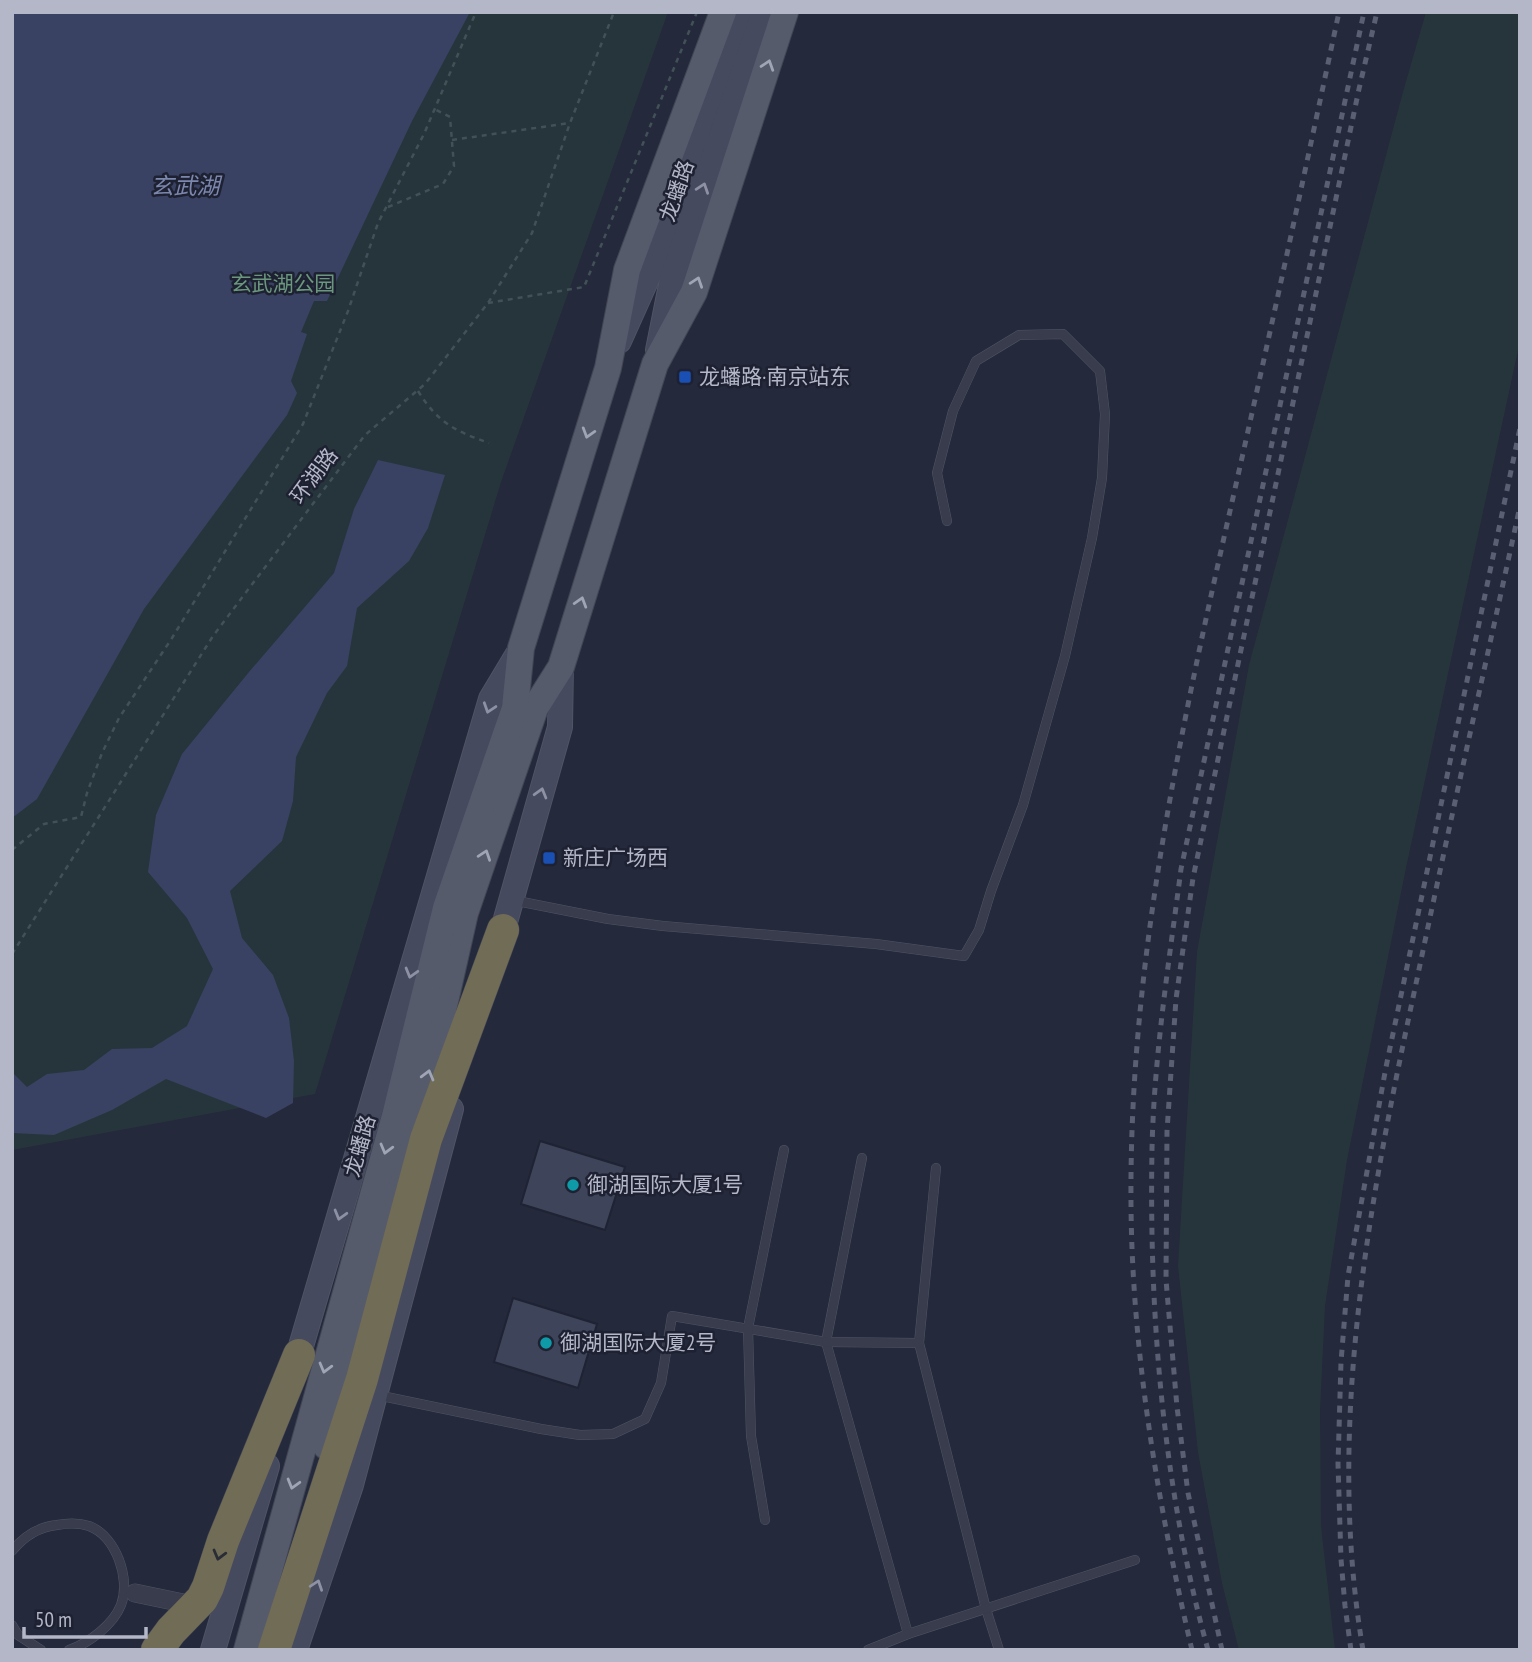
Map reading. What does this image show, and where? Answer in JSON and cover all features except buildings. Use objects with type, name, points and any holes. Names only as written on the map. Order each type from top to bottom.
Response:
[{"type":"highway","points":[[272,1650],[362,1379],[426,1139],[503,930]]},
{"type":"highway","points":[[157,1650],[202,1599],[208,1587],[223,1541],[299,1355]]},
{"type":"main road","name":"龙蟠路","points":[[272,1650],[434,1050],[466,913],[525,708],[522,649],[608,368],[627,270],[723,12]]},
{"type":"main road","name":"龙蟠路","points":[[247,1650],[391,1129],[446,908],[525,708],[561,667],[656,365],[694,292],[785,12]]},
{"type":"street","name":"龙蟠路","points":[[656,365],[661,273],[682,174],[741,12]]},
{"type":"street","name":"龙蟠路","points":[[608,368],[661,273],[764,12]]},
{"type":"street","name":"龙蟠路","points":[[213,1650],[491,699],[522,649]]},
{"type":"street","name":"龙蟠路","points":[[295,1650],[351,1485],[447,1122],[560,727],[561,667]]},
{"type":"street","points":[[135,1593],[183,1603]]},
{"type":"lane","points":[[512,900],[608,919],[663,926],[876,944],[964,956],[979,930],[990,891],[1023,806],[1065,656],[1100,490],[1105,414],[1100,371],[1063,334],[1019,335],[976,361],[953,411],[937,473],[947,520]]},
{"type":"lane","points":[[765,1520],[751,1436],[748,1328],[784,1150]]},
{"type":"lane","points":[[862,1158],[827,1342],[908,1633]]},
{"type":"lane","points":[[936,1168],[919,1343],[986,1609],[999,1650]]},
{"type":"lane","points":[[375,1394],[541,1429],[580,1434],[613,1434],[645,1419],[661,1383],[672,1316],[827,1342],[919,1343]]},
{"type":"lane","points":[[12,1551],[21,1540],[35,1531],[54,1525],[70,1524],[88,1525],[100,1532],[112,1547],[122,1567],[122,1602],[117,1612],[94,1636],[69,1650]]},
{"type":"lane","points":[[868,1650],[908,1633],[1135,1560]]},
{"type":"lane","points":[[12,1625],[18,1635],[41,1650]]},
{"type":"path","points":[[12,850],[44,824],[81,817],[102,753],[120,718],[303,424],[348,311],[378,223],[434,109],[476,12]]},
{"type":"path","name":"环湖路","points":[[12,954],[213,636],[365,435],[418,390],[488,303],[532,233],[570,123],[614,12]]},
{"type":"path","points":[[488,303],[584,287],[697,12]]},
{"type":"path","points":[[386,207],[443,184],[454,166],[450,117],[434,109]]},
{"type":"path","points":[[452,140],[570,123]]},
{"type":"path","points":[[418,390],[430,411],[457,431],[489,443]]},
{"type":"green space","name":"玄武湖公园","points":[[12,12],[668,12],[501,482],[315,1094],[12,1150]]},
{"type":"green space","points":[[1426,12],[1520,12],[1520,341],[1407,863],[1347,1160],[1325,1306],[1320,1410],[1321,1526],[1335,1650],[1239,1650],[1222,1583],[1198,1452],[1178,1266],[1197,952],[1249,665]]},
{"type":"water","name":"玄武湖","points":[[12,12],[470,12],[412,121],[327,301],[314,301],[301,332],[307,334],[291,381],[297,393],[287,415],[144,609],[37,799],[12,818]]},
{"type":"water","points":[[378,460],[445,475],[428,528],[409,561],[357,608],[347,666],[327,693],[296,757],[293,801],[282,841],[230,891],[242,938],[273,975],[289,1018],[294,1061],[293,1103],[266,1118],[166,1079],[112,1110],[54,1135],[12,1133],[12,1072],[27,1087],[47,1074],[84,1070],[112,1049],[152,1048],[187,1026],[213,969],[187,918],[148,872],[156,815],[182,754],[334,573],[354,509]]},
{"type":"railway","points":[[1192,1650],[1158,1485],[1136,1316],[1131,1204],[1139,1027],[1161,850],[1194,675],[1339,12]]},
{"type":"railway","points":[[1208,1650],[1180,1527],[1162,1401],[1153,1275],[1152,1212],[1153,1114],[1159,1044],[1181,869],[1364,12]]},
{"type":"railway","points":[[1222,1650],[1188,1493],[1177,1407],[1166,1280],[1167,1131],[1176,999],[1193,878],[1377,12]]},
{"type":"railway","points":[[1351,1650],[1341,1559],[1338,1464],[1341,1362],[1348,1276],[1386,1067],[1520,428]]},
{"type":"railway","points":[[1363,1650],[1352,1566],[1349,1482],[1351,1397],[1369,1228],[1400,1061],[1520,506]]},
{"type":"place","name":"龙蟠路·南京站东","points":[[685,377]]},
{"type":"place","name":"新庄广场西","points":[[549,858]]},
{"type":"place","name":"御湖国际大厦1号","points":[[573,1185]]},
{"type":"place","name":"御湖国际大厦2号","points":[[546,1343]]}]
